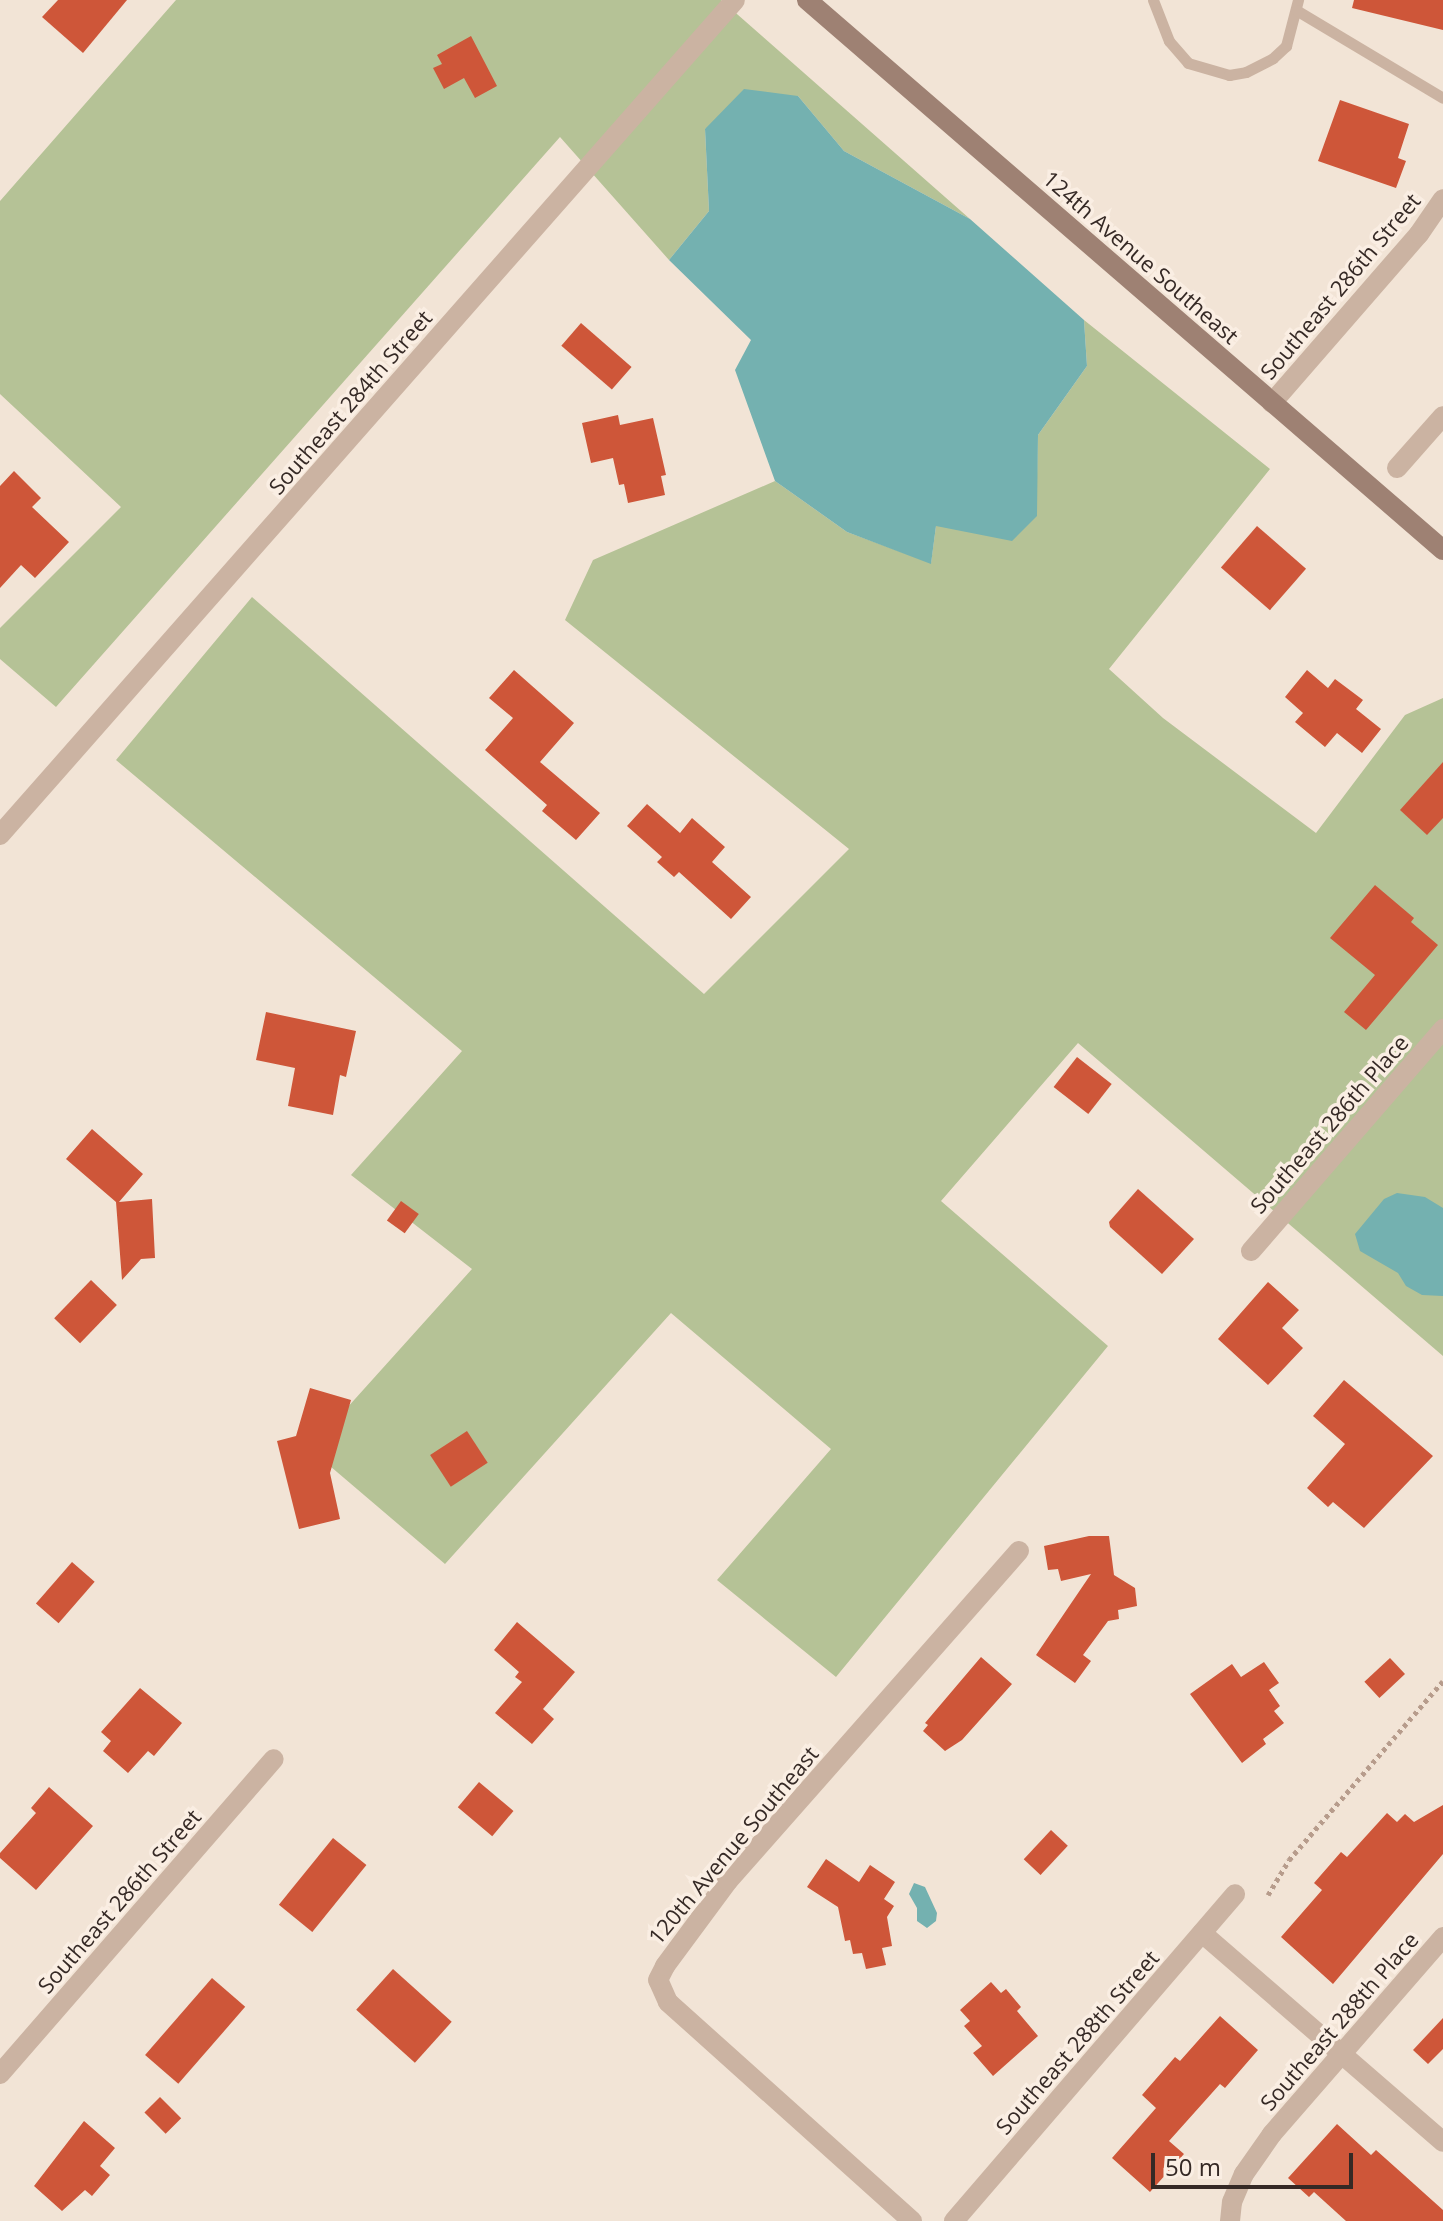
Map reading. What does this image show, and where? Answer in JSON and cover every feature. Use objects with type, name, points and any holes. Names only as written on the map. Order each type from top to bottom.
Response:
[{"type":"street","name":"Southeast 284th Street","points":[[0,835],[735,0]]},
{"type":"street","name":"124th Avenue Southeast","points":[[807,0],[1443,550]]},
{"type":"street","name":"Southeast 286th Street","points":[[1272,403],[1419,234],[1443,199]]},
{"type":"street","points":[[1397,468],[1443,416]]},
{"type":"street","name":"Southeast 286th Place","points":[[1251,1251],[1443,1029]]},
{"type":"street","name":"120th Avenue Southeast","points":[[912,2221],[668,2002],[658,1980],[728,1881],[1019,1551]]},
{"type":"street","name":"Southeast 286th Street","points":[[0,2074],[274,1759]]},
{"type":"street","name":"Southeast 288th Street","points":[[954,2221],[1235,1894]]},
{"type":"street","points":[[1202,1933],[1443,2142]]},
{"type":"street","name":"Southeast 288th Place","points":[[1230,2221],[1232,2202],[1244,2174],[1272,2134],[1443,1937]]},
{"type":"lane","points":[[1153,0],[1169,41],[1188,63],[1229,75],[1259,65],[1286,46],[1297,5],[1443,98]]},
{"type":"path","points":[[1268,1895],[1289,1860],[1443,1681]]},
{"type":"green space","points":[[176,0],[721,0],[970,219],[844,151],[798,96],[705,129],[709,211],[669,260],[560,137],[56,707],[0,659],[0,628],[121,507],[0,394],[0,201]]},
{"type":"green space","points":[[1084,320],[1270,469],[1109,669],[1163,718],[1316,833],[1405,715],[1443,698],[1443,1356],[1078,1043],[941,1201],[1108,1346],[836,1677],[717,1580],[831,1449],[671,1313],[445,1564],[310,1449],[472,1269],[351,1175],[462,1051],[116,760],[252,597],[704,994],[849,849],[565,620],[593,560],[775,481],[847,532],[931,563],[936,526],[1036,516],[1038,435],[1087,366]]},
{"type":"water","points":[[744,89],[798,96],[844,151],[970,219],[1084,320],[1087,366],[1038,435],[1037,516],[1012,541],[936,526],[931,564],[847,532],[775,481],[735,370],[751,340],[669,260],[709,211],[705,129]]},
{"type":"water","points":[[1397,1193],[1425,1197],[1443,1208],[1443,1296],[1422,1295],[1406,1286],[1398,1273],[1360,1251],[1355,1234],[1384,1199]]},
{"type":"water","points":[[914,1883],[925,1887],[937,1913],[936,1921],[927,1928],[917,1921],[917,1908],[909,1894]]},
{"type":"building","points":[[58,0],[127,0],[83,53],[42,17]]},
{"type":"building","points":[[1354,0],[1443,0],[1443,30],[1352,8]]},
{"type":"building","points":[[471,36],[497,86],[475,98],[464,78],[444,89],[433,68],[442,64],[437,55]]},
{"type":"building","points":[[1340,100],[1409,124],[1398,158],[1406,161],[1396,188],[1318,161]]},
{"type":"building","points":[[581,323],[632,367],[612,390],[561,346]]},
{"type":"building","points":[[618,415],[620,425],[653,418],[666,475],[661,476],[665,495],[628,503],[624,484],[619,485],[613,458],[591,463],[582,423]]},
{"type":"building","points":[[14,471],[41,498],[32,507],[69,542],[35,578],[21,565],[0,588],[0,486]]},
{"type":"building","points":[[1257,526],[1306,569],[1270,610],[1221,568]]},
{"type":"building","points":[[514,670],[574,723],[540,762],[600,813],[576,840],[542,811],[547,805],[485,750],[513,718],[489,698]]},
{"type":"building","points":[[1307,670],[1328,688],[1335,679],[1363,700],[1356,709],[1381,729],[1362,753],[1337,733],[1325,747],[1295,722],[1303,713],[1285,697]]},
{"type":"building","points":[[1443,762],[1443,818],[1427,835],[1400,810]]},
{"type":"building","points":[[647,804],[680,833],[692,818],[725,847],[712,862],[751,897],[731,919],[679,872],[674,877],[657,862],[662,857],[627,826]]},
{"type":"building","points":[[1375,885],[1414,918],[1411,922],[1438,945],[1366,1030],[1344,1012],[1375,975],[1330,938]]},
{"type":"building","points":[[266,1012],[356,1031],[346,1077],[340,1075],[333,1115],[288,1106],[295,1068],[256,1060]]},
{"type":"building","points":[[1077,1057],[1112,1084],[1088,1114],[1054,1087]]},
{"type":"building","points":[[92,1129],[143,1174],[119,1202],[152,1199],[155,1258],[141,1259],[122,1280],[116,1202],[66,1159]]},
{"type":"building","points":[[1138,1189],[1194,1239],[1162,1274],[1110,1227],[1109,1222]]},
{"type":"building","points":[[401,1201],[419,1214],[405,1233],[387,1220]]},
{"type":"building","points":[[91,1280],[117,1305],[80,1343],[54,1318]]},
{"type":"building","points":[[1268,1282],[1299,1310],[1282,1328],[1303,1348],[1268,1385],[1218,1339]]},
{"type":"building","points":[[1344,1380],[1433,1456],[1364,1528],[1333,1502],[1328,1507],[1307,1488],[1345,1444],[1313,1416]]},
{"type":"building","points":[[310,1388],[351,1400],[330,1473],[340,1519],[299,1529],[277,1441],[296,1436]]},
{"type":"building","points":[[467,1431],[488,1463],[451,1487],[430,1455]]},
{"type":"building","points":[[1089,1536],[1109,1536],[1114,1575],[1135,1588],[1137,1606],[1118,1610],[1119,1619],[1108,1621],[1083,1655],[1091,1661],[1075,1683],[1036,1655],[1091,1574],[1061,1581],[1058,1569],[1048,1570],[1044,1546]]},
{"type":"building","points":[[72,1562],[95,1582],[59,1623],[36,1604]]},
{"type":"building","points":[[517,1622],[575,1672],[543,1709],[554,1719],[532,1744],[495,1713],[522,1682],[515,1677],[519,1672],[494,1650]]},
{"type":"building","points":[[981,1657],[1012,1684],[962,1740],[945,1751],[923,1731],[928,1725],[925,1723]]},
{"type":"building","points":[[1390,1658],[1405,1674],[1379,1698],[1364,1682]]},
{"type":"building","points":[[1264,1662],[1279,1683],[1269,1690],[1280,1706],[1274,1711],[1284,1723],[1263,1739],[1266,1744],[1242,1763],[1190,1694],[1232,1664],[1241,1677]]},
{"type":"building","points":[[140,1688],[182,1723],[154,1756],[148,1751],[128,1773],[103,1751],[111,1741],[101,1732]]},
{"type":"building","points":[[479,1782],[513,1811],[492,1836],[458,1807]]},
{"type":"building","points":[[49,1787],[93,1826],[36,1890],[0,1858],[0,1853],[36,1813],[31,1808]]},
{"type":"building","points":[[1443,1805],[1443,1854],[1333,1984],[1281,1937],[1322,1890],[1314,1883],[1341,1852],[1347,1857],[1387,1813],[1397,1822],[1405,1814],[1414,1822]]},
{"type":"building","points":[[1051,1830],[1068,1846],[1041,1875],[1024,1859]]},
{"type":"building","points":[[333,1838],[366,1865],[312,1932],[279,1905]]},
{"type":"building","points":[[826,1859],[859,1882],[870,1865],[895,1882],[884,1899],[894,1906],[887,1917],[892,1946],[882,1948],[886,1965],[866,1969],[862,1953],[853,1954],[850,1940],[845,1941],[838,1907],[807,1887]]},
{"type":"building","points":[[393,1969],[452,2022],[415,2063],[356,2010]]},
{"type":"building","points":[[212,1978],[245,2007],[178,2084],[145,2055]]},
{"type":"building","points":[[991,1982],[1001,1993],[1006,1989],[1021,2007],[1017,2011],[1038,2036],[993,2076],[973,2053],[982,2046],[964,2026],[970,2021],[960,2010]]},
{"type":"building","points":[[1220,2016],[1258,2050],[1225,2088],[1220,2084],[1169,2141],[1184,2154],[1150,2192],[1112,2158],[1156,2108],[1142,2095],[1175,2057],[1180,2061]]},
{"type":"building","points":[[1443,2018],[1443,2049],[1428,2064],[1413,2050]]},
{"type":"building","points":[[160,2097],[181,2118],[166,2134],[144,2113]]},
{"type":"building","points":[[84,2121],[115,2148],[100,2166],[110,2175],[92,2196],[85,2190],[62,2211],[34,2186]]},
{"type":"building","points":[[1337,2124],[1371,2155],[1376,2150],[1443,2210],[1443,2221],[1346,2221],[1314,2192],[1309,2197],[1288,2178]]}]
